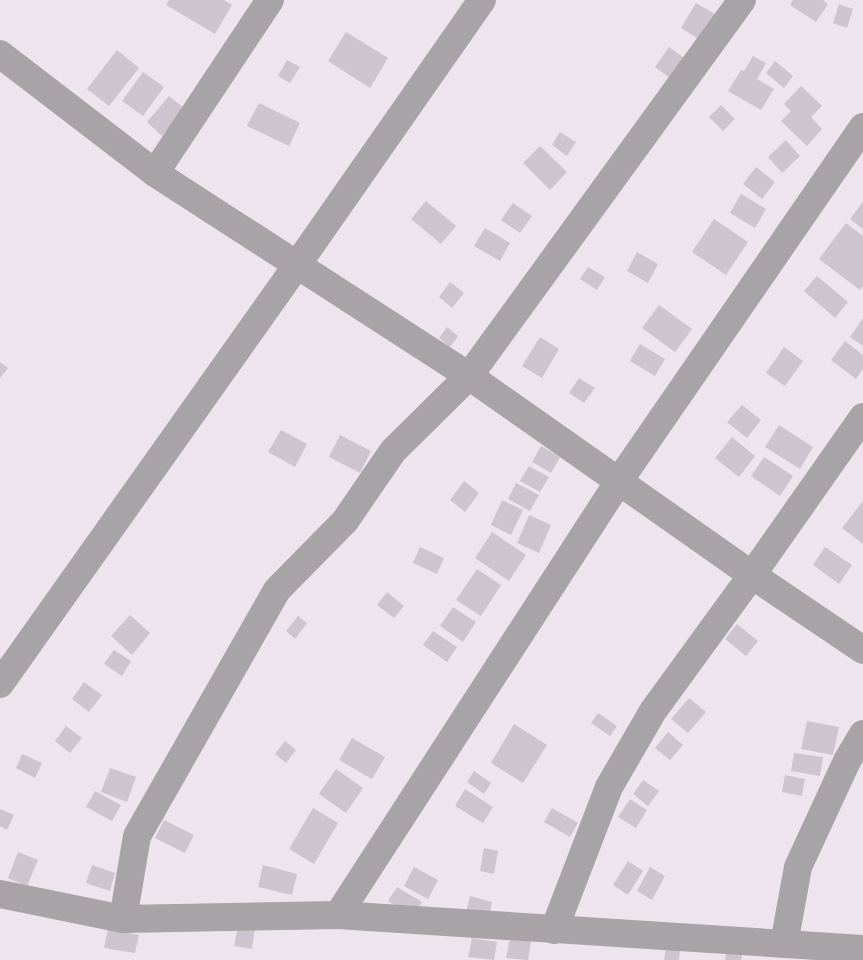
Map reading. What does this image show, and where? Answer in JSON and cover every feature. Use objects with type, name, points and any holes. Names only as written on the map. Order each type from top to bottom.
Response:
[{"type":"street","points":[[155,173],[270,0]]},
{"type":"street","points":[[0,684],[482,0]]},
{"type":"street","points":[[123,919],[137,836],[277,590],[345,521],[393,451],[469,376],[742,0]]},
{"type":"street","points":[[0,54],[155,173],[469,376],[752,575],[863,650]]},
{"type":"street","points":[[338,915],[619,481],[863,127]]},
{"type":"street","points":[[554,930],[609,787],[652,711],[752,575],[863,417]]},
{"type":"street","points":[[784,944],[798,867],[847,760],[863,734]]},
{"type":"street","points":[[0,894],[123,919],[338,915],[863,949]]},
{"type":"building","points":[[169,0],[224,0],[232,5],[215,34],[166,5]]},
{"type":"building","points":[[793,0],[823,0],[828,4],[816,22],[790,5]]},
{"type":"building","points":[[696,3],[720,17],[705,43],[681,28]]},
{"type":"building","points":[[839,4],[853,9],[847,28],[833,23]]},
{"type":"building","points":[[346,32],[388,58],[370,88],[328,61]]},
{"type":"building","points":[[669,47],[688,61],[674,81],[655,67]]},
{"type":"building","points":[[117,50],[139,68],[109,106],[87,89]]},
{"type":"building","points":[[753,56],[766,63],[757,79],[774,89],[761,110],[728,91]]},
{"type":"building","points":[[287,60],[300,67],[290,83],[278,76]]},
{"type":"building","points":[[775,61],[793,76],[784,88],[766,73]]},
{"type":"building","points":[[143,72],[164,87],[143,116],[122,101]]},
{"type":"building","points":[[801,86],[822,106],[811,117],[822,129],[807,146],[781,121],[791,111],[784,104]]},
{"type":"building","points":[[169,96],[185,109],[162,136],[147,122]]},
{"type":"building","points":[[259,103],[300,123],[289,146],[247,126]]},
{"type":"building","points":[[721,105],[735,119],[723,131],[709,117]]},
{"type":"building","points":[[560,132],[576,142],[567,156],[552,145]]},
{"type":"building","points":[[786,140],[800,156],[782,173],[768,157]]},
{"type":"building","points":[[540,146],[567,172],[550,190],[523,163]]},
{"type":"building","points":[[756,167],[775,182],[762,199],[743,184]]},
{"type":"building","points":[[741,194],[766,209],[755,228],[730,213]]},
{"type":"building","points":[[426,201],[456,226],[441,244],[411,219]]},
{"type":"building","points":[[863,202],[863,229],[850,219]]},
{"type":"building","points":[[513,203],[532,216],[520,233],[501,220]]},
{"type":"building","points":[[714,219],[748,242],[726,275],[692,252]]},
{"type":"building","points":[[846,223],[863,236],[863,286],[860,290],[819,259]]},
{"type":"building","points":[[485,228],[510,243],[500,261],[474,246]]},
{"type":"building","points":[[637,252],[658,264],[648,283],[627,271]]},
{"type":"building","points":[[588,267],[605,277],[597,290],[580,279]]},
{"type":"building","points":[[817,276],[848,302],[835,318],[804,291]]},
{"type":"building","points":[[450,282],[464,293],[452,308],[439,297]]},
{"type":"building","points":[[659,305],[692,329],[675,352],[642,328]]},
{"type":"building","points":[[863,318],[863,346],[850,337]]},
{"type":"building","points":[[447,327],[458,336],[450,347],[439,338]]},
{"type":"building","points":[[540,337],[559,349],[542,378],[522,366]]},
{"type":"building","points":[[845,341],[863,355],[863,369],[856,379],[831,360]]},
{"type":"building","points":[[640,344],[665,359],[655,376],[630,361]]},
{"type":"building","points":[[784,347],[803,361],[785,386],[766,373]]},
{"type":"building","points":[[0,362],[8,368],[0,378]]},
{"type":"building","points":[[579,378],[595,388],[584,403],[569,393]]},
{"type":"building","points":[[742,405],[761,420],[747,438],[727,422]]},
{"type":"building","points":[[779,425],[813,447],[800,469],[765,447]]},
{"type":"building","points":[[281,430],[307,444],[295,467],[268,452]]},
{"type":"building","points":[[340,435],[371,451],[360,473],[329,457]]},
{"type":"building","points":[[732,437],[755,456],[739,477],[715,458]]},
{"type":"building","points":[[541,446],[560,457],[551,473],[532,462]]},
{"type":"building","points":[[764,457],[793,476],[780,496],[751,476]]},
{"type":"building","points":[[529,466],[549,477],[540,492],[520,481]]},
{"type":"building","points":[[464,481],[479,493],[465,512],[450,500]]},
{"type":"building","points":[[516,483],[539,495],[530,511],[508,499]]},
{"type":"building","points":[[502,500],[523,510],[511,535],[491,525]]},
{"type":"building","points":[[863,501],[863,544],[842,528]]},
{"type":"building","points":[[529,515],[551,525],[539,553],[517,543]]},
{"type":"building","points":[[492,532],[526,555],[509,581],[475,558]]},
{"type":"building","points":[[420,547],[444,558],[437,574],[413,563]]},
{"type":"building","points":[[825,547],[852,565],[839,584],[813,565]]},
{"type":"building","points":[[477,569],[501,585],[481,616],[456,600]]},
{"type":"building","points":[[387,592],[404,606],[394,618],[377,605]]},
{"type":"building","points":[[453,607],[476,622],[463,642],[440,626]]},
{"type":"building","points":[[130,615],[150,633],[132,655],[111,636]]},
{"type":"building","points":[[298,616],[307,623],[295,639],[286,631]]},
{"type":"building","points":[[737,624],[758,641],[746,656],[725,639]]},
{"type":"building","points":[[433,631],[457,647],[447,662],[423,645]]},
{"type":"building","points":[[114,650],[131,661],[122,676],[104,664]]},
{"type":"building","points":[[84,682],[102,695],[89,712],[72,699]]},
{"type":"building","points":[[689,698],[706,712],[688,733],[671,719]]},
{"type":"building","points":[[598,713],[617,726],[610,736],[591,723]]},
{"type":"building","points":[[807,721],[839,727],[833,755],[801,749]]},
{"type":"building","points":[[514,724],[547,745],[523,783],[491,763]]},
{"type":"building","points":[[66,726],[82,738],[70,753],[55,741]]},
{"type":"building","points":[[668,732],[683,745],[670,760],[655,748]]},
{"type":"building","points":[[352,738],[385,757],[372,779],[339,760]]},
{"type":"building","points":[[285,741],[296,750],[286,763],[275,754]]},
{"type":"building","points":[[794,753],[823,757],[820,776],[791,771]]},
{"type":"building","points":[[22,754],[42,763],[35,778],[16,768]]},
{"type":"building","points":[[110,768],[136,777],[127,802],[101,792]]},
{"type":"building","points":[[336,769],[363,788],[346,813],[319,794]]},
{"type":"building","points":[[474,771],[491,783],[484,794],[467,782]]},
{"type":"building","points":[[785,775],[805,779],[802,796],[782,792]]},
{"type":"building","points":[[643,780],[659,791],[648,806],[633,794]]},
{"type":"building","points":[[465,789],[493,807],[483,823],[455,806]]},
{"type":"building","points":[[95,791],[121,805],[112,821],[86,807]]},
{"type":"building","points":[[630,799],[647,810],[636,828],[618,817]]},
{"type":"building","points":[[313,808],[338,823],[314,864],[289,849]]},
{"type":"building","points":[[552,808],[578,823],[570,837],[544,822]]},
{"type":"building","points":[[0,809],[14,815],[7,830],[0,826]]},
{"type":"building","points":[[164,820],[194,835],[185,853],[155,838]]},
{"type":"building","points":[[484,848],[498,851],[494,874],[480,871]]},
{"type":"building","points":[[18,852],[38,860],[27,886],[8,878]]},
{"type":"building","points":[[628,861],[643,871],[628,895],[613,885]]},
{"type":"building","points":[[92,865],[115,873],[110,891],[86,883]]},
{"type":"building","points":[[263,865],[297,874],[292,895],[258,887]]},
{"type":"building","points":[[414,867],[438,880],[428,899],[404,886]]},
{"type":"building","points":[[650,867],[665,876],[652,900],[637,891]]},
{"type":"building","points":[[397,887],[422,902],[414,916],[388,901]]},
{"type":"building","points":[[470,896],[492,902],[488,921],[465,916]]},
{"type":"building","points":[[238,926],[255,928],[252,949],[234,946]]},
{"type":"building","points":[[108,929],[139,935],[135,953],[104,948]]},
{"type":"building","points":[[472,938],[497,942],[494,960],[468,957]]},
{"type":"building","points":[[510,938],[531,941],[528,960],[506,958]]},
{"type":"building","points":[[666,948],[680,951],[679,960],[664,960]]},
{"type":"building","points":[[727,948],[743,951],[741,960],[725,960]]}]
